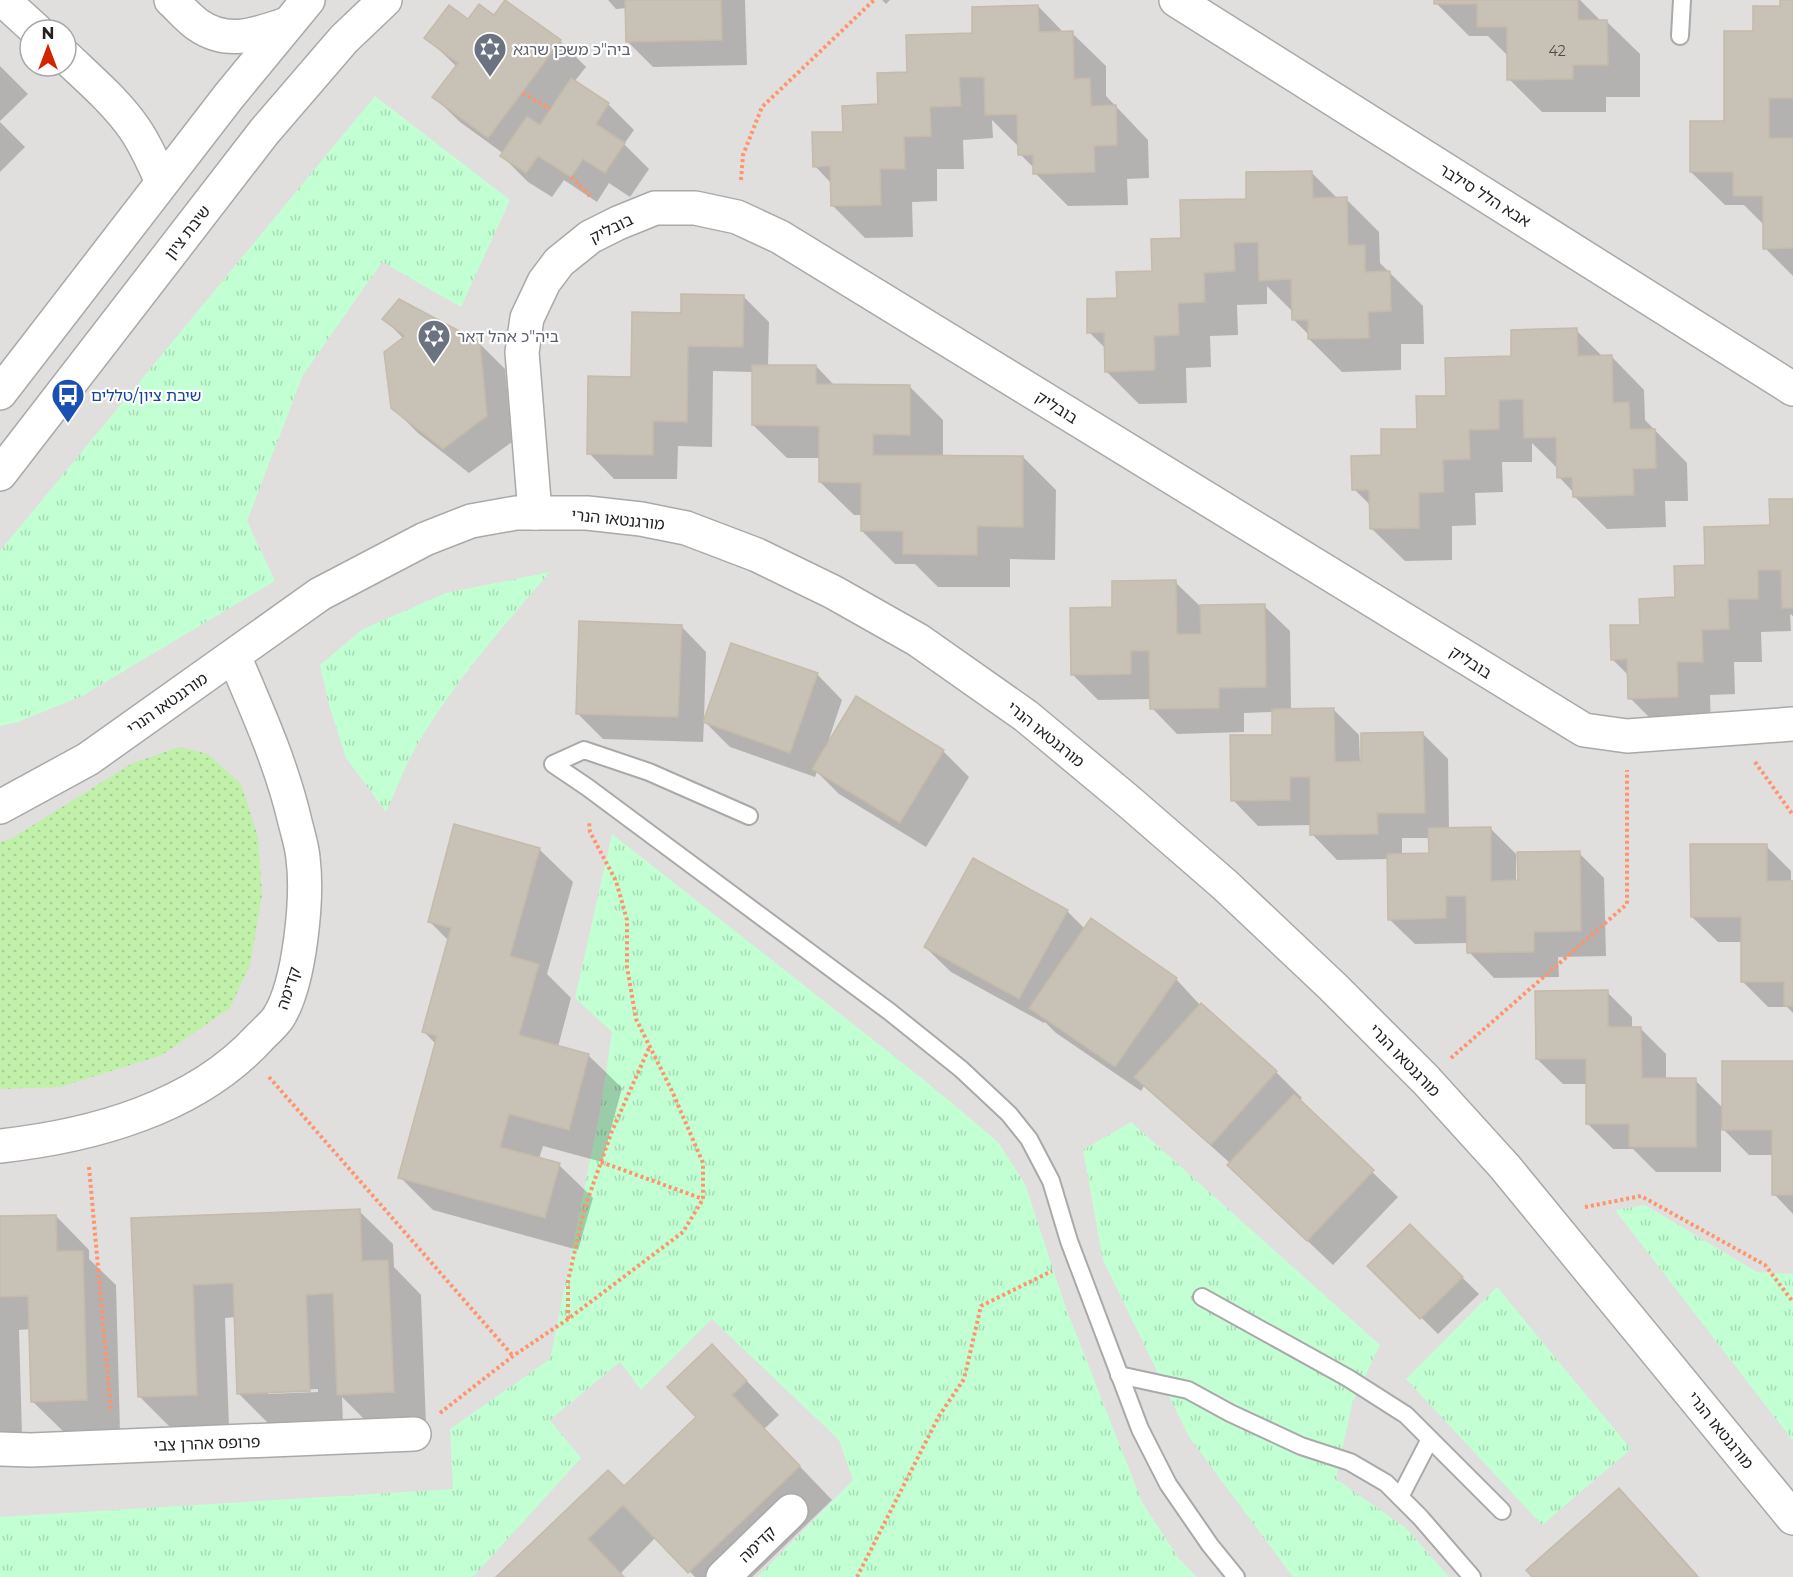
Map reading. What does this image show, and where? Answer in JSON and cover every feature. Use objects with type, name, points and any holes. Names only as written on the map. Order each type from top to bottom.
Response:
[{"type":"street","points":[[3,0],[23,18]]},
{"type":"street","points":[[171,0],[199,26],[223,36],[250,37],[287,24]]},
{"type":"street","points":[[0,393],[162,182],[308,0]]},
{"type":"street","name":"שיבת ציון","points":[[0,474],[284,107],[344,39],[385,0]]},
{"type":"street","name":"אבא הלל סילבר","points":[[1176,0],[1793,390]]},
{"type":"street","points":[[78,68],[105,93],[134,127],[162,182]]},
{"type":"street","name":"בובליק","points":[[535,513],[522,352],[527,318],[544,282],[559,262],[590,237],[618,223],[655,208],[695,208],[737,217],[790,243],[1584,730],[1627,736],[1793,724]]},
{"type":"street","name":"מורגנטאו הנרי","points":[[88,759],[320,594],[425,539],[471,521],[516,513],[587,513],[641,519],[686,528],[757,555],[833,592],[918,640],[1026,716],[1225,885],[1426,1080],[1505,1167],[1793,1518]]},
{"type":"street","name":"קדימה","points":[[0,1146],[40,1142],[108,1125],[174,1100],[210,1080],[247,1052],[278,1017],[296,974],[303,910],[303,857],[279,765],[234,656]]},
{"type":"street","points":[[0,784],[40,776],[88,759]]},
{"type":"street","points":[[0,807],[88,759]]},
{"type":"street","name":"פרופס אהרן צבי","points":[[0,1449],[114,1447],[414,1434]]},
{"type":"street","name":"קדימה","points":[[723,1577],[791,1511]]},
{"type":"lane","points":[[1680,36],[1682,0]]},
{"type":"lane","points":[[749,816],[649,772],[584,750],[553,764],[890,1012],[961,1069],[1009,1114],[1029,1139],[1051,1181],[1076,1259],[1140,1429],[1168,1484],[1210,1545],[1236,1577]]},
{"type":"lane","points":[[1202,1297],[1348,1378],[1406,1415],[1502,1511]]},
{"type":"lane","points":[[1119,1375],[1188,1390],[1230,1413],[1301,1446],[1350,1462],[1386,1483],[1401,1497],[1472,1577]]},
{"type":"lane","points":[[1401,1497],[1430,1439]]},
{"type":"path","points":[[737,217],[743,155],[762,107],[874,0]]},
{"type":"path","points":[[523,93],[550,109]]},
{"type":"path","points":[[1730,729],[1793,815]]},
{"type":"path","points":[[1426,1080],[1627,904],[1627,736]]},
{"type":"path","points":[[414,1434],[513,1356],[568,1319],[683,1232],[703,1199],[703,1163],[672,1091],[636,1019],[627,967],[627,920],[616,881],[590,832],[587,787]]},
{"type":"path","points":[[568,1319],[568,1281],[584,1210],[612,1131],[649,1047]]},
{"type":"path","points":[[247,1052],[513,1356]]},
{"type":"path","points":[[85,1131],[114,1447]]},
{"type":"path","points":[[601,1162],[703,1199]]},
{"type":"path","points":[[1545,1216],[1641,1196],[1765,1265],[1793,1302]]},
{"type":"path","points":[[857,1577],[939,1416],[964,1379],[981,1306],[1076,1259]]},
{"type":"shaded area","points":[[0,0],[1793,0],[1793,1577],[0,1577]]},
{"type":"green space","points":[[375,96],[510,200],[461,307],[382,262],[303,375],[247,521],[275,581],[82,696],[18,722],[0,726],[0,551]]},
{"type":"green space","points":[[550,572],[482,652],[450,694],[411,756],[386,812],[346,758],[329,705],[320,665],[363,629],[446,593]]},
{"type":"green space","points":[[179,747],[208,754],[241,784],[258,837],[262,895],[250,965],[230,1008],[162,1055],[60,1087],[0,1089],[0,842],[9,840],[131,764]]},
{"type":"green space","points":[[612,834],[924,1080],[998,1142],[1025,1184],[1066,1308],[1142,1502],[1179,1559],[1197,1577],[757,1577],[853,1480],[839,1440],[712,1319],[641,1390],[620,1362],[550,1420],[581,1458],[473,1577],[0,1577],[0,1517],[453,1489],[450,1429],[550,1359],[600,1111],[612,1032],[575,998]]},
{"type":"green space","points":[[1131,1122],[1380,1345],[1352,1404],[1336,1479],[1406,1528],[1449,1577],[1293,1577],[1189,1437],[1103,1260],[1083,1150]]},
{"type":"green space","points":[[1645,1205],[1757,1272],[1793,1274],[1793,1441],[1615,1210]]},
{"type":"green space","points":[[1497,1287],[1631,1449],[1542,1525],[1406,1379]]},
{"type":"building","name":"ביה\"כ משכן שרגא","points":[[505,0],[561,40],[488,138],[432,97],[458,63],[424,38],[449,5],[468,19],[479,4],[494,15]]},
{"type":"building","points":[[625,0],[721,0],[722,40],[626,42]]},
{"type":"building","points":[[1434,0],[1578,0],[1578,20],[1607,20],[1608,65],[1573,65],[1573,79],[1507,80],[1507,27],[1477,27],[1477,4],[1434,4]]},
{"type":"building","points":[[1780,0],[1793,0],[1793,98],[1769,98],[1769,138],[1793,138],[1793,248],[1763,249],[1763,196],[1733,196],[1733,172],[1690,172],[1690,121],[1724,121],[1724,31],[1753,31],[1753,6],[1780,6]]},
{"type":"building","points":[[1038,5],[1039,32],[1073,31],[1074,79],[1090,78],[1091,106],[1116,105],[1117,145],[1094,146],[1095,172],[1033,174],[1033,155],[1018,155],[1017,114],[985,115],[984,77],[959,77],[961,106],[930,107],[931,136],[904,137],[905,169],[880,169],[881,205],[831,206],[830,166],[813,167],[812,132],[843,132],[842,106],[878,104],[877,73],[907,72],[906,35],[972,33],[972,7]]},
{"type":"building","points":[[571,78],[609,103],[596,124],[625,143],[605,173],[583,159],[571,177],[538,156],[526,173],[500,156],[527,116],[540,125]]},
{"type":"building","points":[[1312,171],[1313,198],[1347,197],[1348,245],[1365,245],[1365,272],[1390,271],[1391,311],[1368,312],[1369,338],[1308,339],[1308,320],[1292,320],[1291,279],[1259,281],[1258,242],[1234,243],[1235,271],[1204,273],[1205,302],[1178,303],[1179,335],[1154,336],[1155,370],[1105,372],[1104,332],[1087,333],[1087,299],[1117,298],[1116,272],[1152,271],[1151,239],[1181,238],[1180,200],[1246,199],[1246,172]]},
{"type":"building","points":[[681,294],[744,295],[743,347],[688,346],[687,422],[653,421],[653,455],[587,454],[588,376],[631,377],[632,312],[681,313]]},
{"type":"building","name":"ביה\"כ אהל דאר","points":[[399,299],[480,342],[487,416],[443,449],[391,408],[384,352],[405,336],[382,319]]},
{"type":"building","points":[[1577,328],[1578,356],[1612,355],[1613,403],[1629,402],[1630,429],[1655,429],[1656,468],[1633,469],[1634,495],[1573,497],[1572,477],[1557,478],[1556,437],[1524,438],[1523,399],[1499,400],[1499,429],[1469,430],[1470,459],[1443,460],[1444,492],[1419,493],[1419,528],[1370,529],[1369,490],[1352,490],[1351,456],[1381,455],[1381,429],[1417,429],[1416,396],[1446,396],[1445,358],[1511,356],[1511,330]]},
{"type":"building","points":[[752,365],[816,365],[816,384],[910,385],[910,435],[873,434],[873,455],[1023,456],[1023,527],[977,526],[977,555],[903,554],[903,531],[861,531],[861,483],[819,482],[819,426],[752,425]]},
{"type":"building","points":[[1769,499],[1793,499],[1793,608],[1782,608],[1781,570],[1758,570],[1758,599],[1728,599],[1729,629],[1702,630],[1703,662],[1677,662],[1678,697],[1628,699],[1627,659],[1611,660],[1610,625],[1640,625],[1639,599],[1675,597],[1674,566],[1705,565],[1704,527],[1770,525]]},
{"type":"building","points":[[1176,580],[1177,634],[1201,634],[1200,605],[1265,604],[1266,687],[1219,688],[1219,708],[1150,709],[1149,651],[1131,651],[1131,674],[1071,675],[1070,608],[1112,607],[1112,581]]},
{"type":"building","points":[[579,621],[682,625],[678,717],[576,714]]},
{"type":"building","points":[[731,643],[818,673],[790,753],[703,722]]},
{"type":"building","points":[[856,696],[944,750],[900,823],[812,769]]},
{"type":"building","points":[[1334,708],[1335,762],[1361,761],[1361,733],[1423,732],[1425,813],[1377,813],[1378,834],[1310,835],[1310,777],[1290,777],[1290,800],[1231,801],[1230,735],[1272,735],[1272,709]]},
{"type":"building","points":[[454,824],[540,848],[510,956],[539,964],[519,1035],[589,1054],[569,1130],[509,1114],[500,1147],[560,1163],[545,1218],[398,1178],[437,1036],[422,1032],[451,928],[428,922]]},
{"type":"building","points":[[1491,827],[1491,881],[1518,880],[1517,852],[1580,851],[1581,931],[1534,932],[1534,952],[1467,953],[1466,896],[1446,896],[1446,918],[1388,920],[1387,854],[1429,853],[1428,828]]},
{"type":"building","points":[[1690,844],[1767,844],[1767,881],[1793,881],[1793,1006],[1784,1006],[1784,982],[1741,982],[1741,917],[1691,917]]},
{"type":"building","points":[[973,858],[1068,910],[1019,999],[924,947]]},
{"type":"building","points":[[1091,918],[1177,978],[1115,1067],[1029,1008]]},
{"type":"building","points":[[1608,990],[1608,1027],[1641,1027],[1642,1078],[1696,1078],[1696,1147],[1629,1147],[1629,1124],[1586,1124],[1586,1059],[1536,1059],[1535,991]]},
{"type":"building","points":[[1201,1003],[1277,1071],[1211,1145],[1134,1077]]},
{"type":"building","points":[[1722,1061],[1793,1061],[1793,1195],[1772,1195],[1772,1130],[1722,1130]]},
{"type":"building","points":[[1294,1094],[1374,1170],[1307,1241],[1227,1165]]},
{"type":"building","points":[[360,1209],[362,1261],[388,1260],[394,1392],[337,1395],[333,1293],[306,1295],[310,1391],[237,1394],[233,1283],[193,1285],[197,1395],[138,1397],[131,1218]]},
{"type":"building","points":[[56,1215],[57,1251],[83,1251],[87,1400],[31,1402],[28,1296],[0,1297],[0,1216]]},
{"type":"building","points":[[1410,1224],[1463,1277],[1420,1319],[1367,1266]]},
{"type":"building","points":[[712,1344],[747,1381],[732,1395],[800,1466],[688,1573],[623,1505],[588,1539],[624,1577],[496,1577],[608,1470],[624,1486],[696,1417],[667,1387]]},
{"type":"building","points":[[1619,1488],[1698,1577],[1532,1577],[1526,1570]]},
{"type":"place","name":"ביה\"כ משכן שרגא","points":[[490,78]]},
{"type":"place","name":"ביה\"כ אהל דאר","points":[[434,365]]},
{"type":"place","name":"שיבת ציון/טללים","points":[[68,424]]}]
